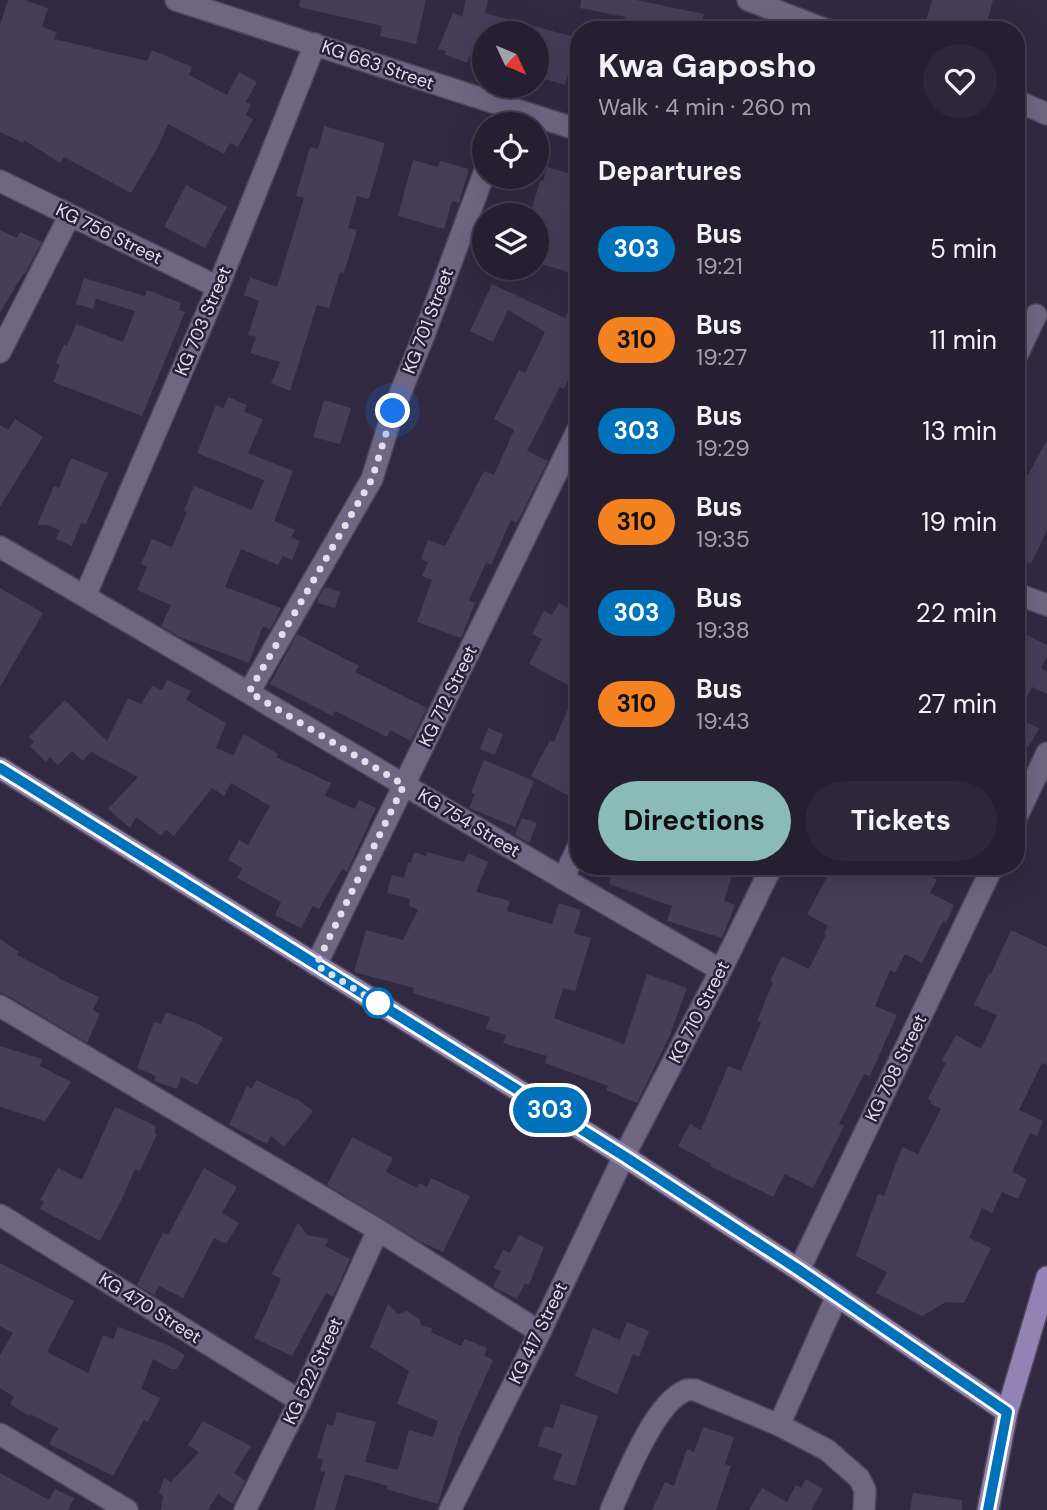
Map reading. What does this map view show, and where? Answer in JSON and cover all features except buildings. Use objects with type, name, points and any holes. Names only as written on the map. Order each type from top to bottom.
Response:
[{"type":"main road","points":[[0,768],[624,1156],[799,1270],[1007,1412]]},
{"type":"main road","points":[[988,1510],[1007,1412],[1047,1277]]},
{"type":"street","name":"KG 663 Street","points":[[176,0],[315,44],[494,112]]},
{"type":"street","points":[[748,0],[803,21]]},
{"type":"street","name":"KG 703 Street","points":[[85,596],[218,287],[315,44]]},
{"type":"street","points":[[1025,104],[1047,114]]},
{"type":"street","name":"KG 663 Street","points":[[549,124],[570,128]]},
{"type":"street","name":"KG 756 Street","points":[[0,181],[218,287]]},
{"type":"street","name":"KG 701 Street","points":[[249,692],[372,479],[393,411],[478,189]]},
{"type":"street","points":[[0,352],[70,215]]},
{"type":"street","points":[[1025,334],[1033,314]]},
{"type":"street","name":"KG 712 Street","points":[[316,965],[570,445]]},
{"type":"street","name":"KG 754 Street","points":[[0,547],[563,880],[721,970]]},
{"type":"street","points":[[1025,597],[1047,605]]},
{"type":"street","points":[[1025,800],[1047,753]]},
{"type":"street","points":[[563,880],[570,865]]},
{"type":"street","name":"KG 710 Street","points":[[624,1156],[768,875]]},
{"type":"street","name":"KG 708 Street","points":[[799,1270],[989,875]]},
{"type":"street","points":[[0,1006],[378,1230],[540,1332]]},
{"type":"street","name":"KG 417 Street","points":[[450,1510],[540,1332],[624,1156]]},
{"type":"street","name":"KG 470 Street","points":[[0,1216],[300,1401]]},
{"type":"street","name":"KG 522 Street","points":[[245,1510],[300,1401],[378,1230]]},
{"type":"street","points":[[779,1424],[836,1296]]},
{"type":"street","points":[[611,1510],[650,1427],[684,1391],[695,1390],[779,1424],[827,1450],[859,1478],[865,1490],[863,1510]]},
{"type":"street","points":[[0,1434],[127,1510]]},
{"type":"bus line","name":"303","points":[[0,768],[624,1156],[799,1270],[1007,1412],[988,1510]]},
{"type":"route","points":[[378,1003],[387,1009],[316,965],[404,785],[249,692],[372,479],[393,411]]}]
